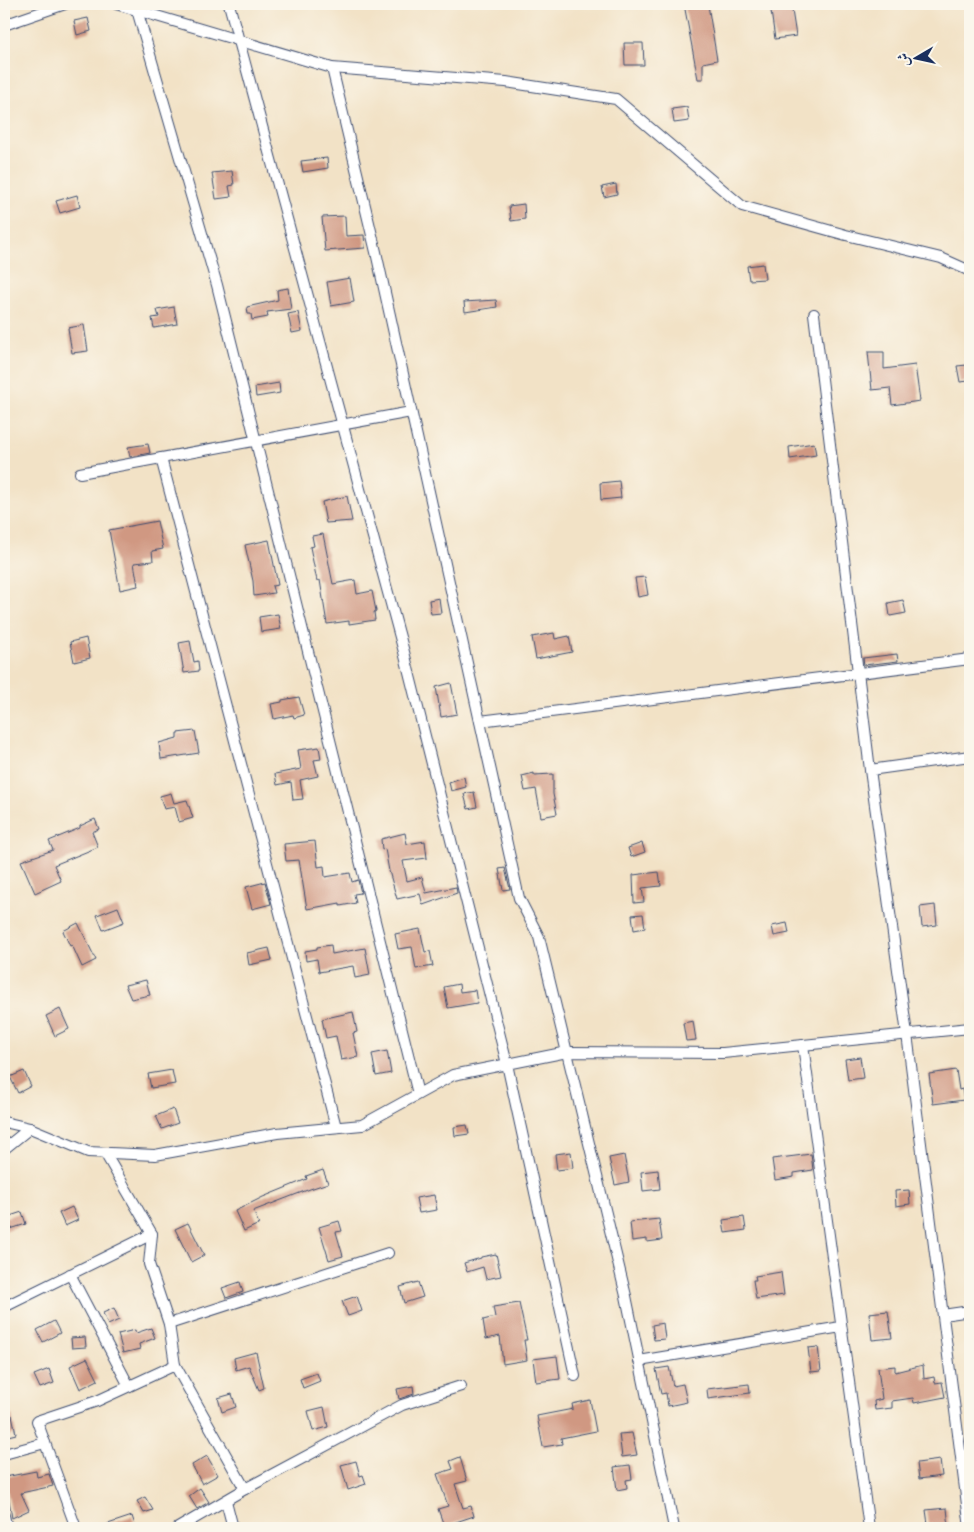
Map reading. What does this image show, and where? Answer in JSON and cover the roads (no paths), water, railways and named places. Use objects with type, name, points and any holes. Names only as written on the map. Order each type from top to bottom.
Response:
[{"type":"street","points":[[4,25],[65,4]]},
{"type":"street","points":[[116,4],[332,68],[506,82],[616,99],[742,206],[846,235],[941,258],[970,271]]},
{"type":"street","points":[[229,4],[404,652],[507,1064],[575,1376]]},
{"type":"street","points":[[137,10],[217,285],[418,1094]]},
{"type":"street","points":[[332,68],[376,252],[519,898],[539,937],[626,1296],[674,1528]]},
{"type":"street","points":[[814,314],[870,770],[907,1034],[970,1528]]},
{"type":"street","points":[[80,472],[411,412]]},
{"type":"street","points":[[161,458],[336,1127]]},
{"type":"street","points":[[480,721],[970,660]]},
{"type":"street","points":[[870,770],[970,756]]},
{"type":"street","points":[[4,1122],[30,1128],[88,1152],[155,1155],[278,1132],[362,1125],[453,1075],[567,1052],[723,1053],[970,1028]]},
{"type":"street","points":[[803,1045],[869,1528]]},
{"type":"street","points":[[4,1149],[30,1128]]},
{"type":"street","points":[[105,1153],[152,1234],[149,1264],[169,1324],[175,1365],[245,1489]]},
{"type":"street","points":[[4,1307],[152,1234]]},
{"type":"street","points":[[169,1324],[388,1252]]},
{"type":"street","points":[[70,1274],[129,1386]]},
{"type":"street","points":[[942,1315],[970,1311]]},
{"type":"street","points":[[639,1361],[841,1327]]},
{"type":"street","points":[[76,1528],[37,1421],[97,1401],[175,1365]]},
{"type":"street","points":[[178,1528],[245,1489],[402,1405],[461,1386]]},
{"type":"street","points":[[4,1454],[45,1443]]},
{"type":"street","points":[[226,1501],[233,1528]]},
{"type":"street","points":[[4,1516],[7,1528]]}]
